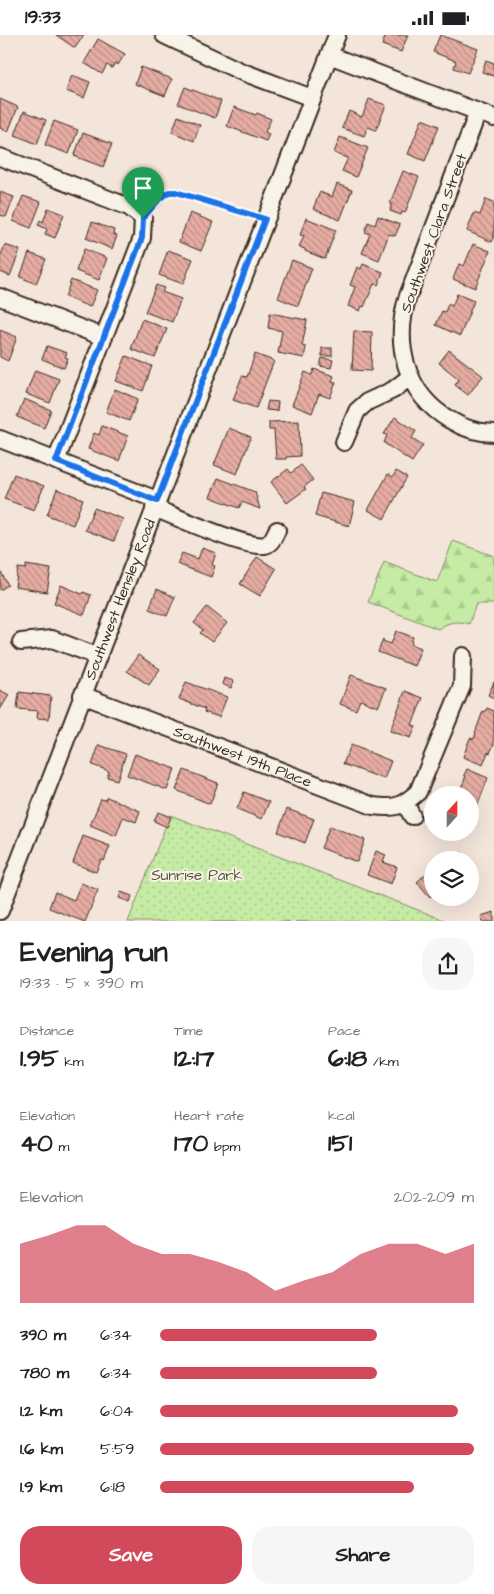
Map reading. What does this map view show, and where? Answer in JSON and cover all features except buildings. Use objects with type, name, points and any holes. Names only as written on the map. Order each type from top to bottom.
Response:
[{"type":"street","points":[[164,35],[240,71],[312,98]]},
{"type":"street","name":"Southwest Hensley Road","points":[[0,911],[336,35]]},
{"type":"street","points":[[329,55],[494,118]]},
{"type":"street","name":"Southwest Clara Street","points":[[478,113],[403,311],[401,326],[404,358],[410,377],[430,405],[458,424],[473,430],[494,433]]},
{"type":"street","points":[[0,157],[129,207],[143,218],[142,238],[56,461]]},
{"type":"street","points":[[0,297],[103,337]]},
{"type":"street","points":[[344,442],[357,411],[367,402],[393,390],[410,377]]},
{"type":"street","points":[[0,439],[56,461],[241,542],[266,545],[272,541],[277,530]]},
{"type":"street","points":[[21,642],[52,639],[97,656]]},
{"type":"street","name":"Southwest 19th Place","points":[[82,695],[373,806],[409,810],[462,686],[463,655]]},
{"type":"path","points":[[143,218],[159,199],[169,192],[176,192],[265,219]]},
{"type":"green space","points":[[453,541],[494,556],[494,604],[476,604],[469,624],[453,622],[438,629],[368,602],[384,562],[437,582]]},
{"type":"green space","name":"Sunrise Park","points":[[170,815],[447,921],[128,921]]},
{"type":"route","points":[[169,192],[176,192],[265,219],[157,501],[56,461],[142,238],[143,218],[159,199],[169,192]]}]
